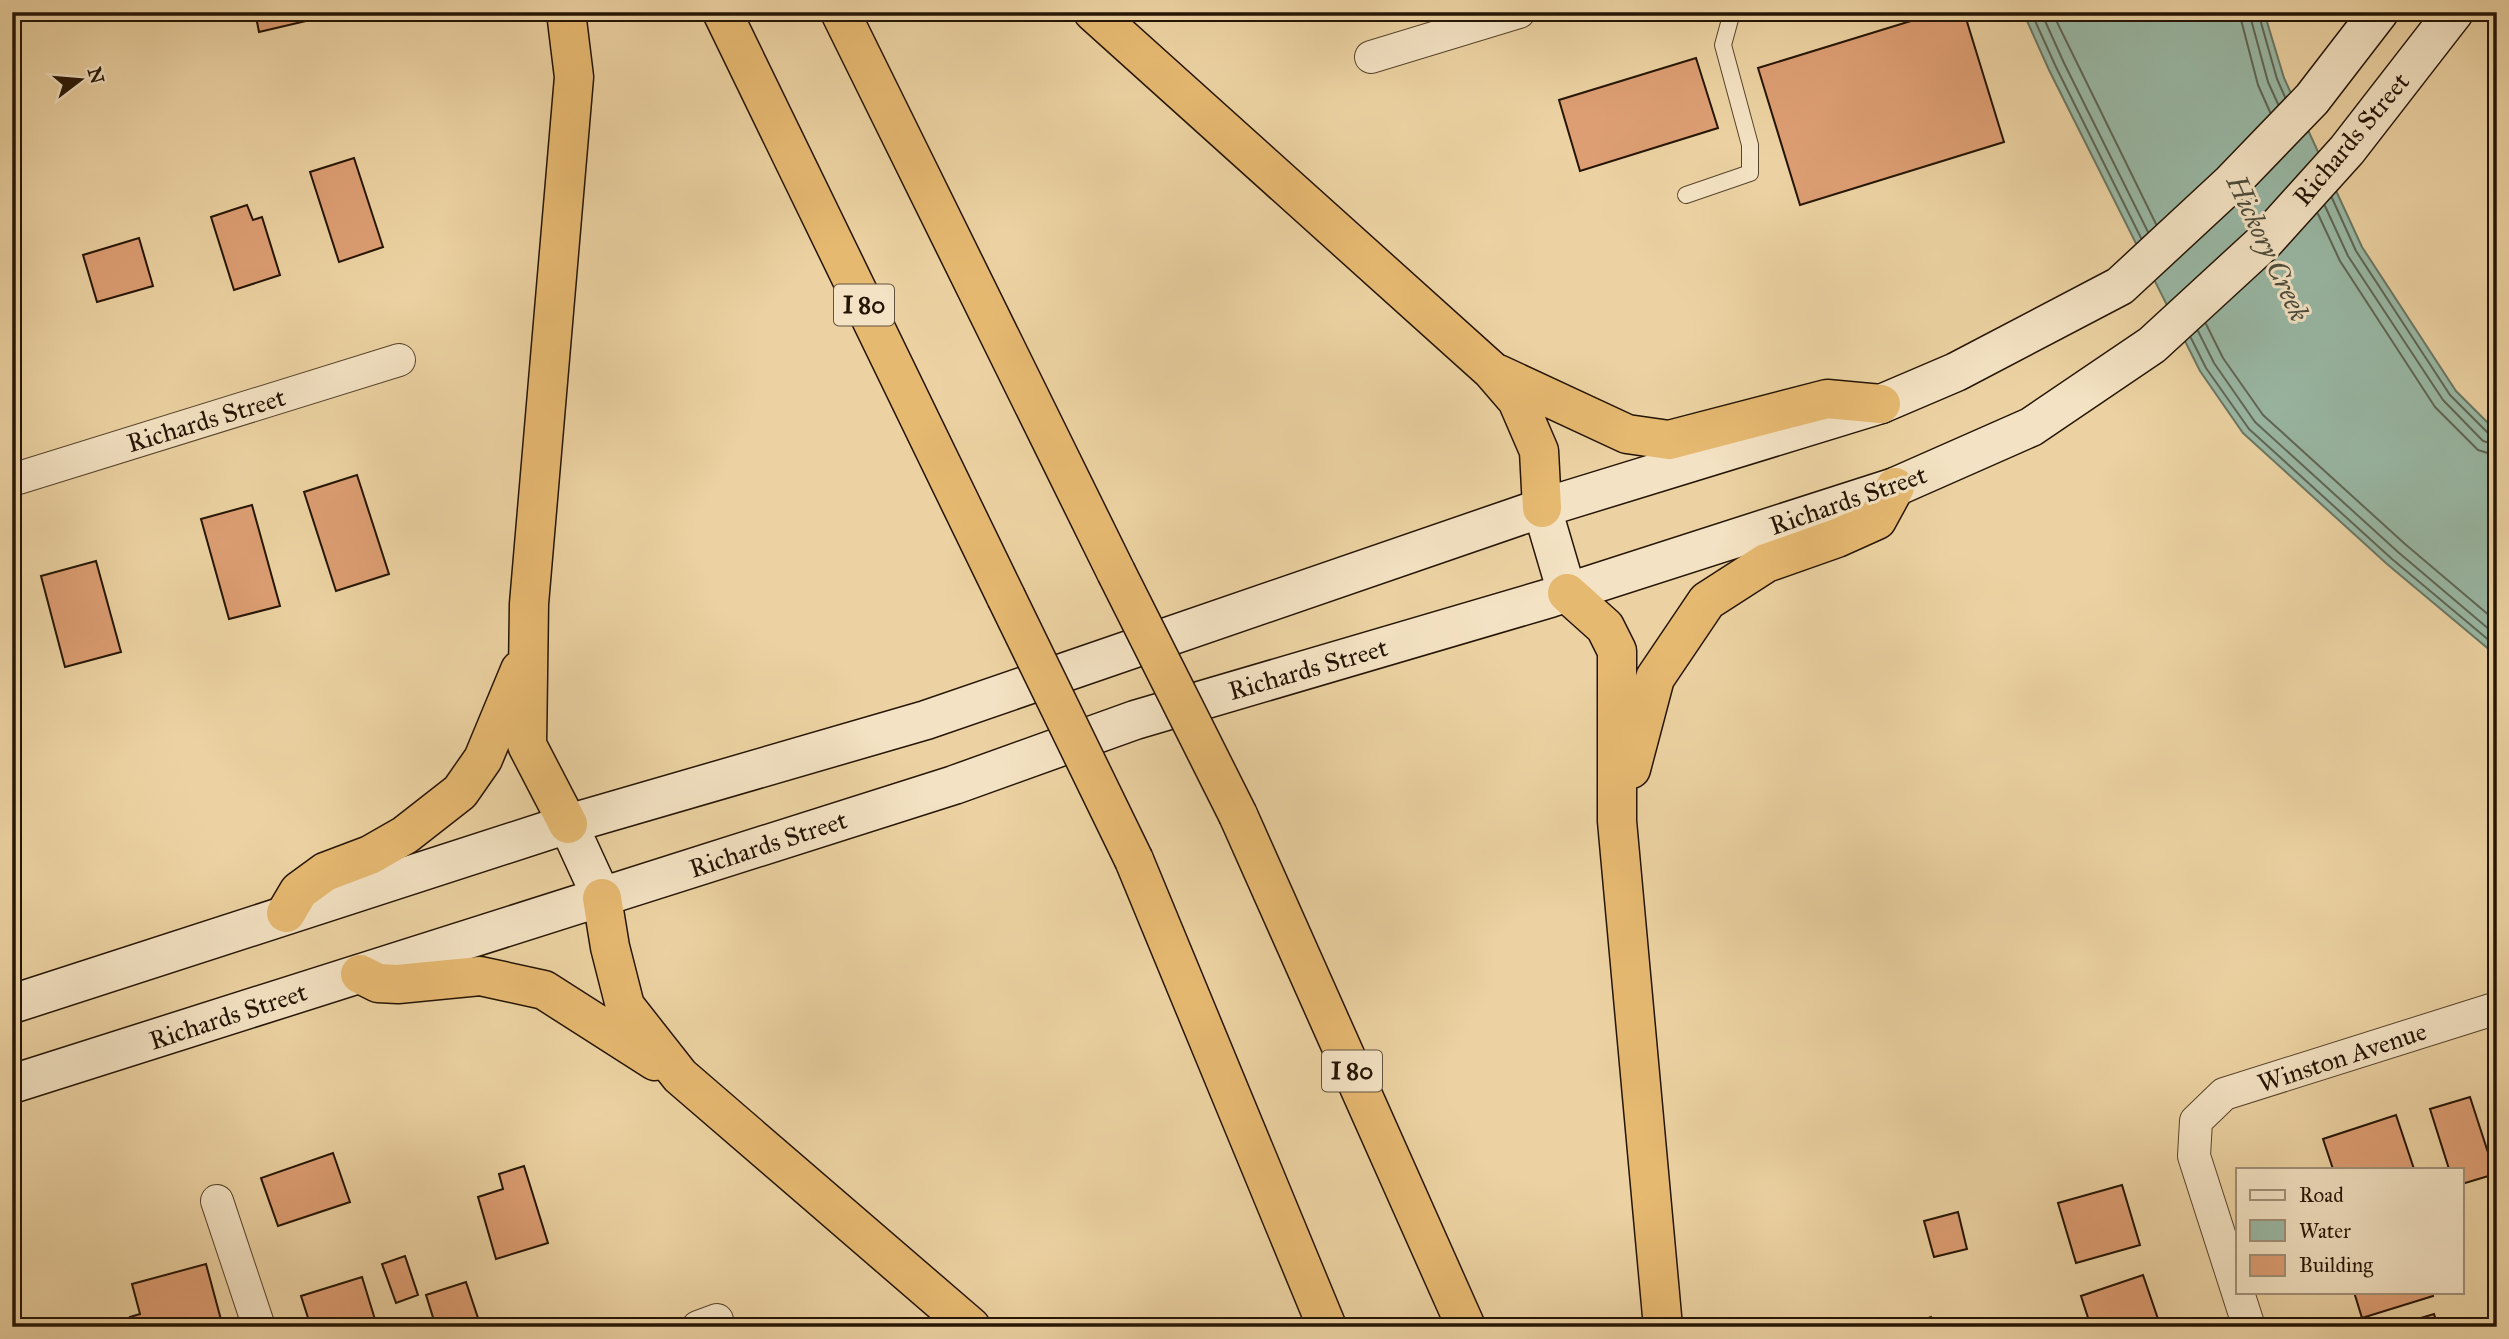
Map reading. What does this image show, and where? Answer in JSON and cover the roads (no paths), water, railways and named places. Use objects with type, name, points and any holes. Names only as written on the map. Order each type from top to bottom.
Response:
[{"type":"highway","points":[[566,12],[574,77],[530,604],[527,745],[568,824]]},
{"type":"highway","name":"I 80","points":[[722,12],[1133,860],[1327,1327]]},
{"type":"highway","name":"I 80","points":[[840,12],[1238,815],[1466,1327]]},
{"type":"highway","points":[[1093,12],[1492,372],[1517,400],[1539,451],[1542,508]]},
{"type":"highway","points":[[1492,372],[1627,434],[1669,440],[1827,399],[1881,404]]},
{"type":"highway","points":[[1617,821],[1655,678],[1707,601],[1766,563],[1838,538],[1877,520],[1895,487]]},
{"type":"highway","points":[[1567,593],[1605,627],[1618,651],[1617,821],[1663,1327]]},
{"type":"highway","points":[[286,914],[299,891],[325,872],[370,855],[405,835],[460,792],[484,759],[529,648]]},
{"type":"highway","points":[[602,898],[610,947],[625,1006],[680,1076]]},
{"type":"highway","points":[[360,974],[378,984],[480,976],[544,990],[680,1076],[971,1327]]},
{"type":"street","points":[[1371,57],[1519,12]]},
{"type":"street","points":[[12,1004],[568,824],[926,720],[1542,508],[1881,404],[1956,372],[2120,286],[2231,183],[2312,99],[2379,12]]},
{"type":"street","name":"Richards Street","points":[[12,1084],[954,785],[1135,720],[1567,593],[1895,487],[2031,427],[2152,345],[2264,242],[2347,150],[2454,12]]},
{"type":"street","name":"Richards Street","points":[[12,480],[399,360]]},
{"type":"street","points":[[1542,508],[1567,593]]},
{"type":"street","points":[[568,824],[602,898]]},
{"type":"street","name":"Winston Avenue","points":[[2236,1287],[2194,1156],[2196,1121],[2224,1094],[2497,1008]]},
{"type":"street","points":[[217,1201],[259,1327]]},
{"type":"street","name":"Winston Avenue","points":[[2238,1294],[2249,1327]]},
{"type":"lane","points":[[1686,195],[1750,173],[1750,145],[1723,45],[1732,12]]},
{"type":"water","name":"Hickory Creek","points":[[2023,12],[2264,12],[2284,78],[2362,247],[2456,391],[2497,432],[2497,656],[2387,564],[2243,433],[2200,371],[2049,70]]}]
